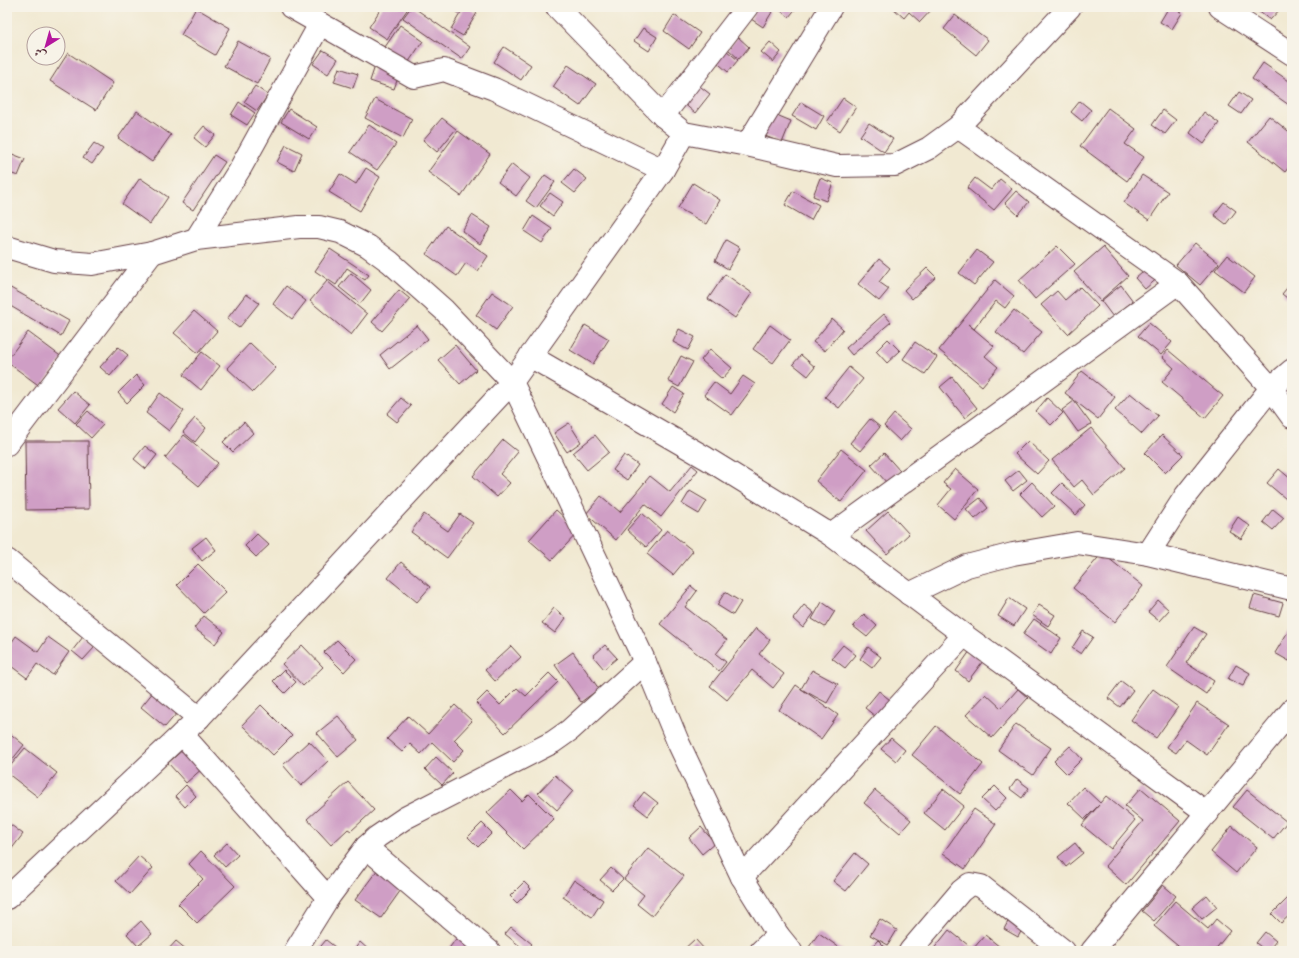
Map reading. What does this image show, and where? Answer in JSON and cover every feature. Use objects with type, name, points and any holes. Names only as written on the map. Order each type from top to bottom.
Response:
[{"type":"street","points":[[291,7],[414,77],[444,70],[494,89],[662,170]]},
{"type":"street","points":[[663,116],[747,7]]},
{"type":"street","points":[[747,145],[831,7]]},
{"type":"street","points":[[559,8],[663,116],[684,133],[747,145],[837,166],[895,165],[929,148],[958,128],[1070,7]]},
{"type":"street","points":[[1220,7],[1292,54]]},
{"type":"street","points":[[196,239],[241,167],[320,24]]},
{"type":"street","points":[[958,128],[1178,284],[1270,388],[1292,417]]},
{"type":"street","points":[[7,898],[199,718],[512,382],[662,170],[684,133]]},
{"type":"street","points":[[7,247],[54,261],[92,264],[152,253],[196,239],[299,227],[319,227],[340,232],[368,246],[390,262],[444,310],[512,382],[550,459],[645,662],[678,742],[742,877],[785,943],[761,951]]},
{"type":"street","points":[[7,444],[152,253]]},
{"type":"street","points":[[831,535],[1178,284]]},
{"type":"street","points":[[530,356],[706,458],[831,535],[964,635],[1207,813]]},
{"type":"street","points":[[1148,554],[1186,495],[1270,388],[1292,370]]},
{"type":"street","points":[[909,594],[967,566],[1013,554],[1077,543],[1148,554],[1292,589]]},
{"type":"street","points":[[7,560],[199,718]]},
{"type":"street","points":[[742,877],[964,635]]},
{"type":"street","points":[[295,951],[328,898],[366,847],[377,837],[405,818],[553,742],[570,730],[645,662]]},
{"type":"street","points":[[1092,951],[1292,710]]},
{"type":"street","points":[[182,734],[328,898]]},
{"type":"street","points":[[366,847],[489,951]]},
{"type":"street","points":[[910,951],[961,891],[970,884],[981,886],[1064,951]]},
{"type":"building","points":[[382,7],[409,7],[387,39],[369,27]]},
{"type":"building","points":[[411,7],[470,47],[462,59],[403,18]]},
{"type":"building","points":[[452,7],[464,7],[458,13]]},
{"type":"building","points":[[464,7],[467,7],[477,13],[463,36],[451,29]]},
{"type":"building","points":[[758,7],[764,7],[772,12],[763,27],[751,19]]},
{"type":"building","points":[[797,7],[789,17],[777,8]]},
{"type":"building","points":[[892,7],[934,7],[920,22],[909,12],[904,18]]},
{"type":"building","points":[[1169,7],[1173,7],[1182,13],[1172,29],[1160,22]]},
{"type":"building","points":[[1259,7],[1282,7],[1270,20],[1257,10]]},
{"type":"building","points":[[196,8],[230,28],[215,55],[181,35]]},
{"type":"building","points":[[674,15],[700,33],[689,49],[664,31]]},
{"type":"building","points":[[955,15],[988,40],[976,55],[944,29]]},
{"type":"building","points":[[400,25],[423,41],[408,63],[385,47]]},
{"type":"building","points":[[643,28],[657,37],[649,51],[634,41]]},
{"type":"building","points":[[738,37],[749,47],[739,59],[728,49]]},
{"type":"building","points":[[238,41],[270,59],[257,84],[224,66]]},
{"type":"building","points":[[770,42],[781,52],[773,62],[761,52]]},
{"type":"building","points":[[721,46],[738,60],[728,72],[712,58]]},
{"type":"building","points":[[504,47],[531,65],[521,80],[494,62]]},
{"type":"building","points":[[323,50],[338,59],[328,74],[313,64]]},
{"type":"building","points":[[68,53],[113,83],[96,110],[50,81],[60,66],[66,66],[66,56]]},
{"type":"building","points":[[1263,63],[1292,83],[1292,101],[1289,105],[1252,79]]},
{"type":"building","points":[[568,65],[596,84],[580,106],[553,87]]},
{"type":"building","points":[[375,66],[399,75],[394,89],[370,81]]},
{"type":"building","points":[[339,68],[358,74],[353,88],[334,82]]},
{"type":"building","points":[[697,84],[710,94],[695,113],[682,102]]},
{"type":"building","points":[[255,86],[268,95],[257,111],[244,102]]},
{"type":"building","points":[[1239,92],[1251,100],[1241,114],[1229,106]]},
{"type":"building","points":[[843,98],[856,107],[840,131],[827,122]]},
{"type":"building","points":[[375,99],[412,119],[403,138],[365,118]]},
{"type":"building","points":[[1080,101],[1091,110],[1082,121],[1071,112]]},
{"type":"building","points":[[239,102],[255,113],[247,125],[231,115]]},
{"type":"building","points":[[801,102],[824,116],[816,130],[792,116]]},
{"type":"building","points":[[1108,108],[1136,129],[1125,144],[1144,157],[1127,181],[1080,146]]},
{"type":"building","points":[[289,109],[317,127],[309,139],[281,122]]},
{"type":"building","points":[[1163,110],[1176,120],[1165,134],[1152,125]]},
{"type":"building","points":[[137,111],[171,135],[152,162],[118,138]]},
{"type":"building","points":[[767,111],[791,121],[782,143],[758,133]]},
{"type":"building","points":[[1204,112],[1219,123],[1204,144],[1190,133]]},
{"type":"building","points":[[1269,116],[1292,134],[1292,163],[1285,172],[1248,142]]},
{"type":"building","points":[[442,118],[456,129],[437,152],[423,140]]},
{"type":"building","points":[[869,123],[893,139],[884,152],[860,136]]},
{"type":"building","points":[[369,125],[396,144],[377,170],[350,152]]},
{"type":"building","points":[[204,126],[215,135],[205,147],[194,138]]},
{"type":"building","points":[[458,131],[490,154],[461,196],[428,172]]},
{"type":"building","points":[[94,143],[103,149],[92,164],[83,158]]},
{"type":"building","points":[[286,145],[302,153],[294,171],[277,162]]},
{"type":"building","points":[[7,152],[25,159],[18,176],[7,172]]},
{"type":"building","points":[[214,155],[225,162],[193,210],[182,203]]},
{"type":"building","points":[[512,164],[530,178],[516,196],[498,182]]},
{"type":"building","points":[[366,168],[380,177],[360,211],[329,192],[340,174],[356,184]]},
{"type":"building","points":[[574,169],[587,179],[575,193],[562,183]]},
{"type":"building","points":[[545,175],[555,182],[536,208],[526,201]]},
{"type":"building","points":[[1142,175],[1168,192],[1149,220],[1124,203]]},
{"type":"building","points":[[140,178],[168,197],[150,224],[122,204]]},
{"type":"building","points":[[820,178],[833,183],[826,201],[813,196]]},
{"type":"building","points":[[975,178],[991,190],[1000,179],[1012,189],[994,210],[967,188]]},
{"type":"building","points":[[693,183],[720,200],[706,224],[678,208]]},
{"type":"building","points":[[793,191],[819,205],[811,220],[785,205]]},
{"type":"building","points":[[1016,191],[1029,202],[1018,215],[1005,203]]},
{"type":"building","points":[[550,193],[563,202],[553,216],[540,206]]},
{"type":"building","points":[[1224,202],[1236,211],[1226,224],[1214,215]]},
{"type":"building","points":[[472,215],[491,227],[480,244],[462,231]]},
{"type":"building","points":[[533,216],[552,229],[542,243],[524,231]]},
{"type":"building","points":[[446,226],[488,256],[478,271],[466,263],[457,276],[426,254]]},
{"type":"building","points":[[726,240],[740,248],[728,269],[715,261]]},
{"type":"building","points":[[1195,243],[1219,263],[1200,285],[1176,265]]},
{"type":"building","points":[[1057,246],[1075,264],[1035,299],[1019,280]]},
{"type":"building","points":[[1103,247],[1128,276],[1100,301],[1074,272]]},
{"type":"building","points":[[330,249],[369,275],[365,280],[347,268],[336,285],[315,271]]},
{"type":"building","points":[[977,250],[993,262],[974,285],[959,273]]},
{"type":"building","points":[[1227,255],[1255,277],[1244,292],[1215,270]]},
{"type":"building","points":[[879,259],[890,268],[879,282],[889,289],[879,301],[858,284]]},
{"type":"building","points":[[1150,265],[1160,276],[1145,289],[1135,278]]},
{"type":"building","points":[[927,268],[936,277],[912,299],[904,290]]},
{"type":"building","points":[[351,273],[371,290],[360,304],[339,287]]},
{"type":"building","points":[[725,274],[752,293],[735,318],[708,299]]},
{"type":"building","points":[[995,280],[1014,296],[1005,308],[996,301],[974,329],[968,324],[994,346],[985,356],[998,367],[982,386],[939,350]]},
{"type":"building","points":[[327,281],[367,314],[351,335],[310,301]]},
{"type":"building","points":[[1292,282],[1292,302],[1282,294]]},
{"type":"building","points":[[1121,285],[1133,301],[1113,317],[1101,301]]},
{"type":"building","points":[[7,286],[69,321],[61,336],[7,304]]},
{"type":"building","points":[[286,286],[306,301],[292,319],[273,304]]},
{"type":"building","points":[[1080,287],[1098,306],[1068,334],[1041,305],[1057,291],[1065,300]]},
{"type":"building","points":[[399,290],[410,299],[382,331],[372,322]]},
{"type":"building","points":[[492,292],[513,306],[496,330],[476,315]]},
{"type":"building","points":[[246,294],[259,303],[239,328],[227,319]]},
{"type":"building","points":[[1014,310],[1042,332],[1023,354],[996,332]]},
{"type":"building","points":[[194,311],[217,331],[198,353],[174,333]]},
{"type":"building","points":[[884,314],[891,322],[852,355],[846,348]]},
{"type":"building","points":[[832,319],[843,329],[825,351],[813,342]]},
{"type":"building","points":[[1149,323],[1172,342],[1161,355],[1138,336]]},
{"type":"building","points":[[417,325],[428,339],[390,369],[380,355]]},
{"type":"building","points":[[585,325],[609,339],[593,364],[570,350]]},
{"type":"building","points":[[770,325],[790,340],[773,363],[753,349]]},
{"type":"building","points":[[679,329],[695,337],[688,350],[673,342]]},
{"type":"building","points":[[28,332],[63,358],[41,387],[7,362]]},
{"type":"building","points":[[888,339],[900,351],[887,363],[876,351]]},
{"type":"building","points":[[915,342],[937,357],[925,374],[903,359]]},
{"type":"building","points":[[250,343],[276,368],[253,392],[227,368]]},
{"type":"building","points":[[455,345],[476,370],[460,384],[438,360]]},
{"type":"building","points":[[118,347],[128,355],[110,376],[100,367]]},
{"type":"building","points":[[710,349],[732,368],[722,379],[701,360]]},
{"type":"building","points":[[1168,350],[1223,396],[1205,418],[1162,382],[1174,368],[1162,357]]},
{"type":"building","points":[[202,352],[220,366],[201,390],[183,375]]},
{"type":"building","points":[[801,355],[815,367],[808,376],[793,364]]},
{"type":"building","points":[[681,356],[693,362],[679,387],[668,381]]},
{"type":"building","points":[[849,367],[863,379],[839,408],[825,397]]},
{"type":"building","points":[[1082,371],[1115,397],[1098,419],[1065,393]]},
{"type":"building","points":[[136,375],[145,385],[127,403],[118,393]]},
{"type":"building","points":[[743,376],[755,384],[732,415],[704,395],[714,382],[730,394]]},
{"type":"building","points":[[952,377],[977,408],[965,418],[940,387]]},
{"type":"building","points":[[673,387],[684,394],[673,412],[662,404]]},
{"type":"building","points":[[73,391],[90,405],[75,423],[58,408]]},
{"type":"building","points":[[160,393],[184,411],[169,431],[146,413]]},
{"type":"building","points":[[1130,393],[1158,416],[1142,434],[1115,410]]},
{"type":"building","points":[[401,398],[411,406],[397,422],[387,414]]},
{"type":"building","points":[[1047,398],[1063,413],[1051,425],[1036,411]]},
{"type":"building","points":[[1074,401],[1091,424],[1078,432],[1062,410]]},
{"type":"building","points":[[88,411],[103,425],[91,438],[76,424]]},
{"type":"building","points":[[894,414],[911,429],[900,441],[884,426]]},
{"type":"building","points":[[195,418],[206,428],[195,442],[183,432]]},
{"type":"building","points":[[870,419],[880,427],[860,451],[850,443]]},
{"type":"building","points":[[244,422],[253,433],[233,452],[223,442]]},
{"type":"building","points":[[569,423],[581,442],[567,452],[554,433]]},
{"type":"building","points":[[1091,428],[1125,468],[1094,495],[1082,480],[1074,487],[1052,460]]},
{"type":"building","points":[[184,435],[218,463],[199,486],[165,458]]},
{"type":"building","points":[[595,435],[609,452],[587,470],[573,453]]},
{"type":"building","points":[[1162,435],[1183,455],[1165,473],[1145,453]]},
{"type":"building","points":[[503,440],[518,452],[500,474],[510,483],[497,497],[473,476]]},
{"type":"building","points":[[25,441],[88,441],[89,509],[26,510]]},
{"type":"building","points":[[1028,441],[1049,461],[1037,474],[1015,454]]},
{"type":"building","points":[[145,446],[157,455],[146,469],[134,459]]},
{"type":"building","points":[[841,449],[867,470],[841,502],[816,481]]},
{"type":"building","points":[[884,453],[900,471],[887,483],[871,465]]},
{"type":"building","points":[[624,455],[638,465],[627,480],[613,470]]},
{"type":"building","points":[[692,465],[698,470],[661,517],[645,504],[616,540],[586,514],[601,496],[620,512],[650,476],[670,492]]},
{"type":"building","points":[[955,469],[978,489],[954,519],[938,505],[951,489],[943,483]]},
{"type":"building","points":[[1279,469],[1292,480],[1292,504],[1267,483]]},
{"type":"building","points":[[1019,470],[1027,480],[1013,491],[1005,481]]},
{"type":"building","points":[[1032,482],[1054,506],[1042,517],[1020,494]]},
{"type":"building","points":[[1062,483],[1085,505],[1076,515],[1052,493]]},
{"type":"building","points":[[690,491],[707,501],[699,514],[682,504]]},
{"type":"building","points":[[980,498],[988,508],[975,519],[966,509]]},
{"type":"building","points":[[1273,509],[1284,518],[1273,530],[1263,522]]},
{"type":"building","points":[[556,510],[579,531],[552,560],[529,540]]},
{"type":"building","points":[[888,511],[909,534],[887,554],[866,531]]},
{"type":"building","points":[[642,513],[661,530],[646,547],[627,530]]},
{"type":"building","points":[[424,514],[448,531],[460,514],[473,523],[447,558],[411,532]]},
{"type":"building","points":[[1238,517],[1250,526],[1241,539],[1229,531]]},
{"type":"building","points":[[667,530],[693,551],[673,575],[647,554]]},
{"type":"building","points":[[257,534],[269,545],[256,557],[245,546]]},
{"type":"building","points":[[206,537],[216,550],[202,561],[192,548]]},
{"type":"building","points":[[1102,553],[1143,586],[1115,622],[1073,588]]},
{"type":"building","points":[[401,562],[430,587],[417,602],[388,578]]},
{"type":"building","points":[[198,564],[226,592],[204,613],[177,585]]},
{"type":"building","points":[[691,586],[697,591],[685,607],[727,640],[716,654],[726,662],[719,671],[660,624]]},
{"type":"building","points":[[725,592],[741,602],[733,615],[717,605]]},
{"type":"building","points":[[1254,595],[1283,603],[1279,616],[1250,608]]},
{"type":"building","points":[[1009,598],[1025,609],[1014,626],[998,616]]},
{"type":"building","points":[[1158,600],[1169,610],[1159,621],[1148,612]]},
{"type":"building","points":[[822,602],[835,611],[825,627],[812,619]]},
{"type":"building","points":[[804,605],[814,613],[803,628],[793,619]]},
{"type":"building","points":[[1039,605],[1055,615],[1048,626],[1032,615]]},
{"type":"building","points":[[554,608],[566,618],[555,633],[542,623]]},
{"type":"building","points":[[864,614],[877,626],[867,637],[853,626]]},
{"type":"building","points":[[204,616],[224,632],[215,644],[194,628]]},
{"type":"building","points":[[1034,619],[1061,638],[1051,654],[1023,634]]},
{"type":"building","points":[[1194,627],[1206,634],[1186,663],[1214,681],[1206,694],[1167,667]]},
{"type":"building","points":[[756,628],[770,640],[759,654],[784,674],[773,688],[752,670],[727,700],[710,686]]},
{"type":"building","points":[[1289,630],[1292,632],[1292,656],[1289,661],[1275,653]]},
{"type":"building","points":[[1083,631],[1093,637],[1081,654],[1072,648]]},
{"type":"building","points":[[16,636],[38,652],[48,637],[69,652],[53,675],[37,664],[27,678],[7,663],[7,649]]},
{"type":"building","points":[[83,637],[95,647],[83,660],[72,651]]},
{"type":"building","points":[[337,640],[356,659],[344,672],[324,652]]},
{"type":"building","points":[[302,645],[323,667],[303,686],[282,664]]},
{"type":"building","points":[[605,645],[617,658],[604,669],[593,656]]},
{"type":"building","points":[[843,645],[856,655],[845,668],[832,658]]},
{"type":"building","points":[[511,646],[521,657],[495,681],[485,670]]},
{"type":"building","points":[[868,647],[881,657],[872,668],[860,659]]},
{"type":"building","points":[[970,651],[983,661],[968,681],[956,671]]},
{"type":"building","points":[[573,652],[599,689],[581,702],[555,665]]},
{"type":"building","points":[[1236,665],[1250,673],[1243,686],[1228,679]]},
{"type":"building","points":[[284,670],[296,682],[285,693],[273,681]]},
{"type":"building","points":[[812,670],[838,684],[827,703],[801,689]]},
{"type":"building","points":[[549,673],[558,682],[505,733],[476,703],[487,692],[500,705],[517,688],[526,696]]},
{"type":"building","points":[[1121,681],[1133,690],[1120,707],[1108,698]]},
{"type":"building","points":[[796,685],[838,715],[821,739],[779,710]]},
{"type":"building","points":[[1018,689],[1028,698],[992,738],[966,715],[986,694],[1001,708]]},
{"type":"building","points":[[1153,689],[1178,707],[1156,738],[1131,720]]},
{"type":"building","points":[[154,691],[178,712],[165,727],[141,707]]},
{"type":"building","points":[[879,691],[890,700],[876,717],[865,708]]},
{"type":"building","points":[[1197,703],[1229,724],[1207,755],[1186,740],[1176,753],[1167,747]]},
{"type":"building","points":[[261,705],[292,736],[273,755],[242,725]]},
{"type":"building","points":[[455,705],[472,721],[454,740],[464,750],[453,762],[432,742],[421,754],[410,744],[402,752],[387,739],[408,716],[428,734]]},
{"type":"building","points":[[338,716],[358,740],[338,757],[317,733]]},
{"type":"building","points":[[1016,724],[1051,748],[1033,775],[998,750]]},
{"type":"building","points":[[936,726],[983,764],[960,794],[912,755]]},
{"type":"building","points":[[7,731],[24,745],[7,766]]},
{"type":"building","points":[[891,738],[905,750],[896,761],[881,749]]},
{"type":"building","points":[[309,741],[328,761],[301,786],[283,765]]},
{"type":"building","points":[[1070,746],[1082,759],[1067,774],[1054,761]]},
{"type":"building","points":[[186,747],[204,767],[186,783],[168,763]]},
{"type":"building","points":[[25,748],[57,773],[38,797],[7,773],[7,770]]},
{"type":"building","points":[[436,757],[453,773],[442,785],[425,769]]},
{"type":"building","points":[[555,775],[573,791],[557,810],[538,793]]},
{"type":"building","points":[[1017,779],[1029,788],[1022,798],[1010,789]]},
{"type":"building","points":[[348,782],[374,810],[351,831],[348,829],[331,845],[307,819]]},
{"type":"building","points":[[186,785],[196,796],[185,807],[175,796]]},
{"type":"building","points":[[995,786],[1007,798],[995,811],[982,799]]},
{"type":"building","points":[[1083,787],[1100,803],[1106,796],[1135,820],[1111,849],[1082,825],[1099,805],[1085,819],[1068,803]]},
{"type":"building","points":[[1141,788],[1180,821],[1126,885],[1105,866],[1143,821],[1125,806]]},
{"type":"building","points":[[943,789],[964,806],[945,830],[924,813]]},
{"type":"building","points":[[511,790],[522,801],[529,794],[554,819],[523,849],[487,813]]},
{"type":"building","points":[[875,790],[911,820],[900,833],[864,803]]},
{"type":"building","points":[[1247,790],[1287,822],[1273,839],[1233,807]]},
{"type":"building","points":[[644,792],[658,803],[648,816],[634,805]]},
{"type":"building","points":[[974,809],[996,824],[965,869],[943,853]]},
{"type":"building","points":[[7,822],[23,834],[7,855]]},
{"type":"building","points":[[482,823],[492,833],[478,847],[468,837]]},
{"type":"building","points":[[1232,826],[1257,847],[1236,873],[1211,852]]},
{"type":"building","points":[[701,827],[715,843],[702,854],[689,838]]},
{"type":"building","points":[[227,843],[238,855],[225,867],[214,855]]},
{"type":"building","points":[[1075,843],[1083,853],[1066,867],[1058,857]]},
{"type":"building","points":[[648,848],[684,876],[652,916],[637,904],[644,895],[624,879]]},
{"type":"building","points":[[201,851],[235,886],[197,923],[178,904],[203,879],[189,864]]},
{"type":"building","points":[[855,853],[868,864],[846,891],[833,881]]},
{"type":"building","points":[[139,856],[153,868],[130,894],[116,881]]},
{"type":"building","points":[[611,868],[623,879],[612,890],[600,880]]},
{"type":"building","points":[[378,869],[403,887],[381,918],[355,900]]},
{"type":"building","points":[[574,880],[603,900],[592,917],[563,897]]},
{"type":"building","points":[[524,882],[531,889],[517,903],[510,896]]},
{"type":"building","points":[[1163,885],[1176,896],[1154,921],[1142,911]]},
{"type":"building","points":[[1292,894],[1292,913],[1281,923],[1272,914]]},
{"type":"building","points":[[1207,895],[1217,907],[1202,919],[1192,908]]},
{"type":"building","points":[[1175,901],[1208,929],[1216,919],[1230,931],[1214,951],[1184,951],[1154,926]]},
{"type":"building","points":[[1010,918],[1024,926],[1018,937],[1004,929]]},
{"type":"building","points":[[880,919],[897,930],[888,945],[870,935]]},
{"type":"building","points":[[141,921],[152,934],[138,946],[127,934]]},
{"type":"building","points":[[511,927],[532,944],[526,951],[505,934]]},
{"type":"building","points":[[949,930],[973,949],[985,935],[1005,951],[932,951]]},
{"type":"building","points":[[1265,932],[1276,941],[1268,951],[1256,943]]},
{"type":"building","points":[[819,933],[844,951],[815,951],[809,947]]},
{"type":"building","points":[[459,935],[473,945],[468,951],[447,951]]},
{"type":"building","points":[[695,939],[706,951],[682,951]]},
{"type":"building","points":[[326,940],[340,951],[317,951]]},
{"type":"building","points":[[878,940],[889,951],[868,951]]},
{"type":"building","points":[[176,941],[187,950],[167,951]]},
{"type":"building","points":[[360,942],[370,951],[353,951]]}]
